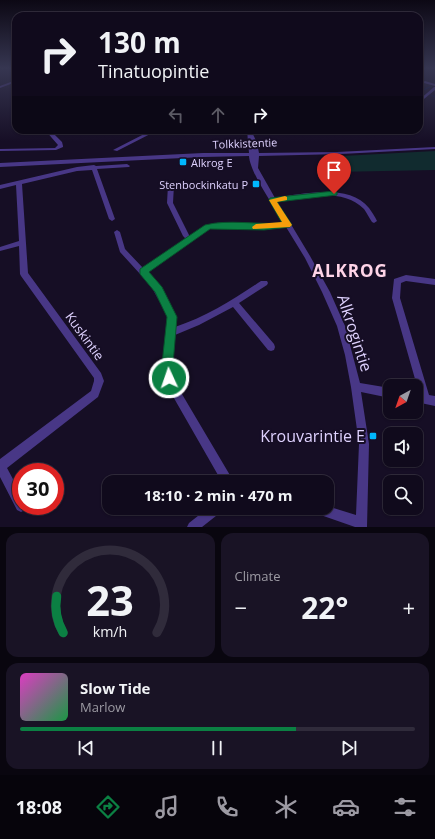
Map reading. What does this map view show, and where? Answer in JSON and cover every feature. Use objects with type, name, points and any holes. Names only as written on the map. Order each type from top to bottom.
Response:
[{"type":"street","points":[[0,150],[56,149],[61,146],[60,143],[51,134]]},
{"type":"street","points":[[115,150],[145,134]]},
{"type":"street","points":[[250,134],[254,155]]},
{"type":"street","name":"Tolkkistentie","points":[[0,165],[149,158],[341,153],[435,148]]},
{"type":"street","name":"Alkrogintie","points":[[254,155],[256,167],[272,200],[312,265],[341,326],[356,387],[364,444],[361,525]]},
{"type":"street","points":[[0,187],[69,170],[94,167],[127,166]]},
{"type":"street","points":[[94,167],[112,219]]},
{"type":"street","name":"Kuskintie","points":[[0,466],[95,394],[99,381],[98,376],[24,274],[21,243],[19,182]]},
{"type":"street","points":[[171,185],[170,203],[186,236],[189,238]]},
{"type":"street","points":[[272,200],[334,194],[350,198],[364,205],[371,212],[374,221]]},
{"type":"street","points":[[143,271],[189,238],[212,226],[264,227],[288,225]]},
{"type":"street","points":[[117,232],[122,250],[159,290],[170,311],[172,317],[172,332],[168,372],[172,386],[224,475]]},
{"type":"street","points":[[0,249],[21,243]]},
{"type":"street","points":[[415,379],[396,298],[397,281],[406,278],[435,282]]},
{"type":"street","points":[[172,332],[188,327],[234,303],[264,283]]},
{"type":"street","points":[[234,303],[271,347]]},
{"type":"street","points":[[356,387],[383,392]]},
{"type":"street","points":[[423,399],[435,401]]},
{"type":"street","points":[[0,466],[12,488]]},
{"type":"street","points":[[192,527],[208,515]]},
{"type":"street","points":[[334,515],[361,525]]},
{"type":"green space","points":[[435,151],[435,170],[334,172],[324,157]]},
{"type":"waterway","points":[[431,95],[435,97]]},
{"type":"slow traffic","points":[[256,227],[288,225],[272,200],[285,198]]},
{"type":"place","name":"Alkrog E","points":[[183,162]]},
{"type":"place","name":"Stenbockinkatu P","points":[[256,184]]},
{"type":"place","name":"Krouvarintie E","points":[[373,436]]},
{"type":"district","name":"ALKROG","points":[[350,270]]},
{"type":"route","points":[[169,378],[168,364],[173,324],[172,317],[159,290],[143,271],[189,238],[208,227],[216,225],[264,227],[288,225],[272,200],[328,193],[334,194]]}]
